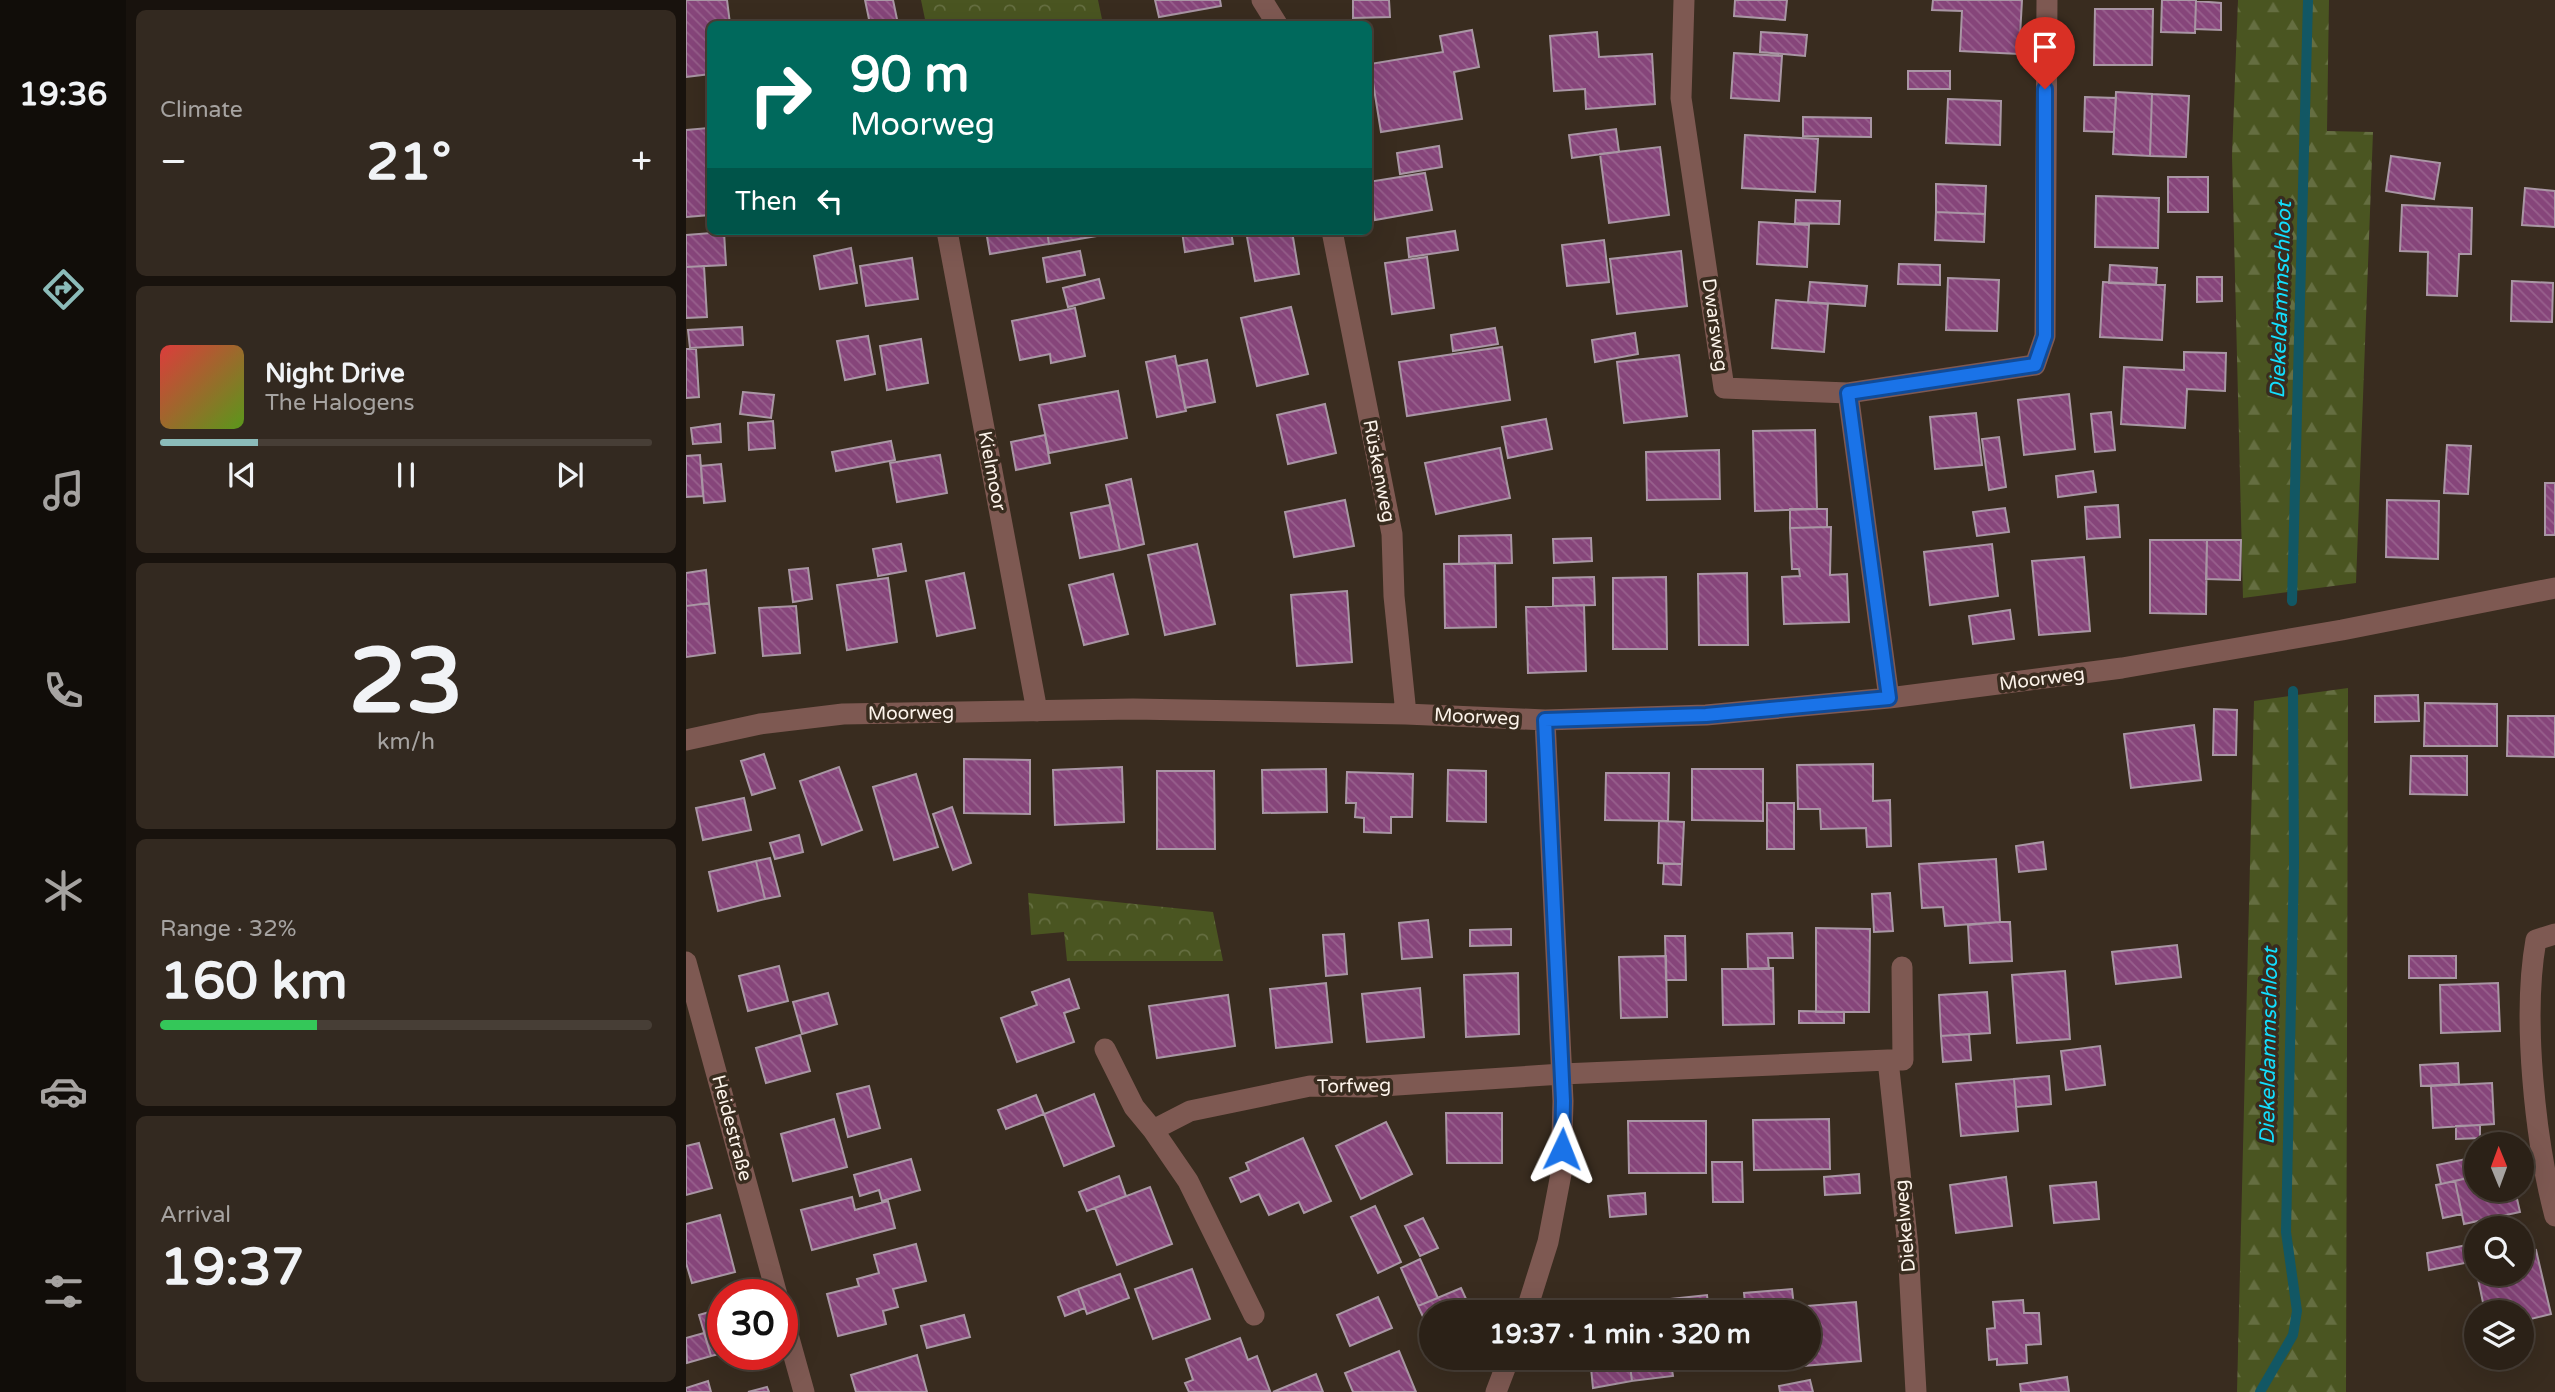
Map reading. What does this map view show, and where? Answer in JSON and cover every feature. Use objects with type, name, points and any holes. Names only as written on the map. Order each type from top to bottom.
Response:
[{"type":"street","points":[[1262,0],[1275,21]]},
{"type":"street","name":"Dwarsweg","points":[[1684,0],[1681,98],[1724,387],[1848,393]]},
{"type":"street","points":[[1889,698],[1848,393],[2035,365],[2045,336],[2047,0]]},
{"type":"street","name":"Kielmoor","points":[[948,235],[1037,711]]},
{"type":"street","name":"Rüskenweg","points":[[1333,235],[1392,534],[1394,596],[1406,714]]},
{"type":"street","name":"Moorweg","points":[[686,740],[760,724],[844,714],[1037,711],[1406,714],[1545,720],[1706,715],[1889,698],[2122,668],[2343,630],[2555,588]]},
{"type":"street","points":[[1530,1300],[1548,1242],[1561,1174],[1562,1074],[1545,720]]},
{"type":"street","points":[[2555,934],[2536,940],[2530,973],[2542,1166],[2555,1216]]},
{"type":"street","name":"Heidestraße","points":[[686,962],[773,1279]]},
{"type":"street","points":[[1562,1074],[1903,1060],[1902,967]]},
{"type":"street","points":[[1105,1049],[1133,1107],[1153,1130],[1188,1181],[1254,1315]]},
{"type":"street","name":"Diekelweg","points":[[1888,1060],[1908,1247],[1916,1392]]},
{"type":"street","name":"Torfweg","points":[[1153,1130],[1190,1111],[1310,1086],[1367,1087],[1562,1074]]},
{"type":"street","points":[[798,1370],[804,1392]]},
{"type":"street","points":[[1496,1392],[1504,1370]]},
{"type":"green space","points":[[921,0],[1098,0],[1102,21],[925,21]]},
{"type":"green space","points":[[2238,0],[2329,0],[2327,131],[2373,132],[2356,583],[2243,598],[2232,156]]},
{"type":"green space","points":[[2348,688],[2346,1392],[2237,1392],[2254,701]]},
{"type":"green space","points":[[1028,893],[1213,912],[1223,961],[1067,961],[1064,932],[1031,935]]},
{"type":"building","points":[[686,0],[727,0],[730,21],[707,21],[707,74],[686,77]]},
{"type":"building","points":[[865,0],[893,0],[897,21],[869,21]]},
{"type":"building","points":[[1155,0],[1220,0],[1221,6],[1159,17]]},
{"type":"building","points":[[1353,0],[1389,0],[1390,17],[1353,18]]},
{"type":"building","points":[[1735,0],[1787,0],[1785,20],[1734,16]]},
{"type":"building","points":[[1933,0],[2022,0],[2019,54],[1960,51],[1962,11],[1932,10]]},
{"type":"building","points":[[2162,0],[2196,0],[2195,33],[2161,32]]},
{"type":"building","points":[[2196,1],[2221,3],[2221,30],[2195,29]]},
{"type":"building","points":[[2095,9],[2153,9],[2152,65],[2094,65]]},
{"type":"building","points":[[1472,30],[1479,67],[1454,72],[1462,119],[1381,132],[1372,64],[1443,52],[1440,36]]},
{"type":"building","points":[[1597,32],[1599,57],[1652,54],[1655,104],[1586,109],[1585,89],[1554,91],[1550,36]]},
{"type":"building","points":[[1761,32],[1807,35],[1805,56],[1760,52]]},
{"type":"building","points":[[1734,53],[1782,56],[1779,101],[1731,98]]},
{"type":"building","points":[[1908,71],[1950,71],[1950,89],[1908,89]]},
{"type":"building","points":[[2116,92],[2152,94],[2150,156],[2113,154]]},
{"type":"building","points":[[2152,94],[2189,96],[2186,157],[2150,156]]},
{"type":"building","points":[[2085,97],[2116,98],[2114,132],[2084,131]]},
{"type":"building","points":[[1948,99],[2001,101],[2000,145],[1946,143]]},
{"type":"building","points":[[1803,117],[1871,118],[1871,137],[1803,136]]},
{"type":"building","points":[[707,128],[707,215],[686,217],[686,130]]},
{"type":"building","points":[[1616,129],[1619,152],[1572,158],[1569,135]]},
{"type":"building","points":[[1745,135],[1818,139],[1815,192],[1742,188]]},
{"type":"building","points":[[1439,146],[1442,167],[1400,174],[1397,153]]},
{"type":"building","points":[[1660,147],[1669,215],[1609,223],[1600,154]]},
{"type":"building","points":[[2391,156],[2440,163],[2434,199],[2386,191]]},
{"type":"building","points":[[1425,173],[1432,210],[1375,220],[1372,181]]},
{"type":"building","points":[[2168,177],[2208,177],[2208,212],[2168,212]]},
{"type":"building","points":[[1936,184],[1986,186],[1985,214],[1936,212]]},
{"type":"building","points":[[2525,188],[2555,191],[2555,227],[2522,225]]},
{"type":"building","points":[[2096,196],[2159,198],[2158,248],[2095,247]]},
{"type":"building","points":[[1796,200],[1840,201],[1839,224],[1795,223]]},
{"type":"building","points":[[2402,205],[2472,208],[2471,254],[2459,254],[2457,296],[2427,295],[2428,252],[2400,251]]},
{"type":"building","points":[[1936,212],[1985,214],[1984,242],[1935,240]]},
{"type":"building","points":[[1759,222],[1809,225],[1807,267],[1757,264]]},
{"type":"building","points":[[1455,231],[1458,250],[1409,257],[1407,238]]},
{"type":"building","points":[[686,235],[724,235],[726,265],[686,267]]},
{"type":"building","points":[[987,235],[1048,235],[1049,244],[990,254]]},
{"type":"building","points":[[1048,235],[1103,235],[1049,244]]},
{"type":"building","points":[[1183,235],[1232,235],[1233,244],[1185,252]]},
{"type":"building","points":[[1247,235],[1293,235],[1299,274],[1255,281]]},
{"type":"building","points":[[1604,240],[1609,282],[1567,286],[1562,245]]},
{"type":"building","points":[[851,248],[857,283],[820,289],[814,256]]},
{"type":"building","points":[[1080,251],[1085,275],[1047,282],[1043,258]]},
{"type":"building","points":[[1681,251],[1687,306],[1617,314],[1610,259]]},
{"type":"building","points":[[1427,257],[1434,308],[1392,314],[1385,263]]},
{"type":"building","points":[[912,258],[918,299],[866,306],[860,266]]},
{"type":"building","points":[[1899,264],[1940,265],[1940,285],[1898,284]]},
{"type":"building","points":[[2110,265],[2157,268],[2156,285],[2109,283]]},
{"type":"building","points":[[704,266],[707,317],[686,318],[686,267]]},
{"type":"building","points":[[2197,277],[2222,277],[2222,301],[2197,302]]},
{"type":"building","points":[[1948,278],[1999,280],[1997,331],[1946,330]]},
{"type":"building","points":[[1099,279],[1104,298],[1068,307],[1063,288]]},
{"type":"building","points":[[2512,281],[2553,283],[2552,322],[2511,321]]},
{"type":"building","points":[[1810,282],[1867,286],[1865,306],[1808,302]]},
{"type":"building","points":[[2103,282],[2165,285],[2162,340],[2100,337]]},
{"type":"building","points":[[1776,300],[1828,304],[1824,352],[1772,348]]},
{"type":"building","points":[[1291,307],[1308,374],[1257,386],[1241,318]]},
{"type":"building","points":[[1075,308],[1085,356],[1051,363],[1050,354],[1020,360],[1012,321]]},
{"type":"building","points":[[742,327],[743,345],[690,348],[688,330]]},
{"type":"building","points":[[1495,328],[1498,344],[1453,351],[1451,335]]},
{"type":"building","points":[[1635,333],[1638,354],[1595,362],[1592,340]]},
{"type":"building","points":[[868,336],[875,374],[845,380],[837,341]]},
{"type":"building","points":[[921,339],[928,383],[887,390],[880,346]]},
{"type":"building","points":[[1502,347],[1510,400],[1407,416],[1399,362]]},
{"type":"building","points":[[686,349],[696,349],[699,397],[686,398]]},
{"type":"building","points":[[2184,352],[2226,353],[2225,391],[2187,389],[2185,428],[2121,424],[2124,367],[2184,370]]},
{"type":"building","points":[[1679,355],[1687,416],[1624,423],[1617,362]]},
{"type":"building","points":[[1175,356],[1186,411],[1157,417],[1146,362]]},
{"type":"building","points":[[1207,360],[1215,402],[1185,408],[1177,366]]},
{"type":"building","points":[[1118,391],[1127,438],[1049,453],[1039,405]]},
{"type":"building","points":[[743,392],[774,395],[771,418],[740,414]]},
{"type":"building","points":[[2069,394],[2075,449],[2024,455],[2018,400]]},
{"type":"building","points":[[1325,404],[1336,453],[1288,464],[1277,415]]},
{"type":"building","points":[[2111,412],[2115,450],[2095,452],[2091,414]]},
{"type":"building","points":[[1976,413],[1982,465],[1935,469],[1930,417]]},
{"type":"building","points":[[1546,419],[1552,449],[1508,458],[1502,427]]},
{"type":"building","points":[[773,421],[775,448],[749,450],[748,423]]},
{"type":"building","points":[[720,424],[721,442],[693,444],[691,428]]},
{"type":"building","points":[[1815,430],[1817,509],[1755,511],[1753,431]]},
{"type":"building","points":[[1045,435],[1050,463],[1016,470],[1011,442]]},
{"type":"building","points":[[1999,437],[2006,487],[1989,490],[1982,439]]},
{"type":"building","points":[[891,441],[895,460],[836,471],[832,452]]},
{"type":"building","points":[[2447,445],[2471,446],[2468,494],[2444,493]]},
{"type":"building","points":[[1500,448],[1510,498],[1436,514],[1425,463]]},
{"type":"building","points":[[1719,450],[1720,499],[1647,500],[1646,452]]},
{"type":"building","points":[[700,455],[703,496],[686,497],[686,456]]},
{"type":"building","points":[[940,455],[947,493],[897,502],[890,463]]},
{"type":"building","points":[[721,464],[725,501],[704,503],[701,466]]},
{"type":"building","points":[[2093,471],[2096,492],[2058,497],[2056,476]]},
{"type":"building","points":[[1131,479],[1144,544],[1120,550],[1106,485]]},
{"type":"building","points":[[2545,483],[2555,483],[2555,535],[2545,535]]},
{"type":"building","points":[[1345,500],[1354,546],[1294,557],[1285,512]]},
{"type":"building","points":[[2387,500],[2439,501],[2438,559],[2386,557]]},
{"type":"building","points":[[1110,505],[1120,550],[1080,558],[1071,513]]},
{"type":"building","points":[[2118,505],[2120,537],[2087,539],[2085,507]]},
{"type":"building","points":[[2005,508],[2009,532],[1977,536],[1973,512]]},
{"type":"building","points":[[1790,509],[1827,509],[1827,527],[1790,528]]},
{"type":"building","points":[[1831,527],[1830,575],[1847,574],[1849,622],[1784,624],[1782,577],[1800,576],[1799,569],[1792,569],[1790,528]]},
{"type":"building","points":[[1511,535],[1512,563],[1459,564],[1459,536]]},
{"type":"building","points":[[1591,538],[1592,561],[1554,563],[1553,539]]},
{"type":"building","points":[[2150,540],[2207,540],[2206,614],[2150,613]]},
{"type":"building","points":[[2207,540],[2241,540],[2240,580],[2206,579]]},
{"type":"building","points":[[901,544],[906,571],[878,576],[873,549]]},
{"type":"building","points":[[1197,544],[1215,624],[1165,635],[1148,555]]},
{"type":"building","points":[[1992,544],[1998,596],[1930,605],[1924,552]]},
{"type":"building","points":[[2084,557],[2090,631],[2039,635],[2032,561]]},
{"type":"building","points":[[1495,563],[1496,627],[1445,628],[1444,564]]},
{"type":"building","points":[[808,568],[812,599],[793,602],[789,570]]},
{"type":"building","points":[[706,570],[709,603],[686,606],[686,573]]},
{"type":"building","points":[[964,573],[975,628],[937,636],[926,581]]},
{"type":"building","points":[[1747,573],[1748,645],[1699,645],[1698,574]]},
{"type":"building","points":[[1113,574],[1128,634],[1084,645],[1069,585]]},
{"type":"building","points":[[1594,577],[1595,605],[1553,606],[1553,578]]},
{"type":"building","points":[[1666,577],[1667,649],[1613,649],[1613,578]]},
{"type":"building","points":[[888,578],[897,642],[847,650],[837,585]]},
{"type":"building","points":[[1347,591],[1352,662],[1297,666],[1291,595]]},
{"type":"building","points":[[709,603],[715,653],[686,657],[686,606]]},
{"type":"building","points":[[1584,605],[1586,671],[1528,673],[1526,607]]},
{"type":"building","points":[[796,606],[800,653],[763,656],[759,608]]},
{"type":"building","points":[[2010,610],[2014,639],[1973,644],[1969,616]]},
{"type":"building","points":[[2418,695],[2419,721],[2375,722],[2375,696]]},
{"type":"building","points":[[2425,703],[2497,704],[2497,746],[2424,746]]},
{"type":"building","points":[[2214,709],[2237,710],[2236,755],[2213,755]]},
{"type":"building","points":[[2508,716],[2555,716],[2555,757],[2507,756]]},
{"type":"building","points":[[2194,725],[2201,780],[2131,788],[2124,734]]},
{"type":"building","points":[[764,754],[775,788],[752,795],[741,761]]},
{"type":"building","points":[[2411,756],[2467,756],[2467,795],[2410,794]]},
{"type":"building","points":[[964,759],[1030,760],[1030,814],[964,813]]},
{"type":"building","points":[[1873,764],[1873,801],[1890,800],[1891,846],[1867,847],[1866,828],[1821,829],[1820,809],[1798,809],[1797,765]]},
{"type":"building","points":[[839,767],[862,830],[822,845],[800,781]]},
{"type":"building","points":[[1122,767],[1124,822],[1055,825],[1053,770]]},
{"type":"building","points":[[1326,769],[1327,812],[1263,813],[1262,770]]},
{"type":"building","points":[[1692,769],[1763,769],[1763,821],[1692,820]]},
{"type":"building","points":[[1448,770],[1486,771],[1486,822],[1447,821]]},
{"type":"building","points":[[1157,771],[1214,771],[1215,849],[1157,849]]},
{"type":"building","points":[[1347,772],[1413,774],[1412,817],[1391,817],[1391,833],[1364,832],[1364,818],[1355,817],[1356,803],[1346,803]]},
{"type":"building","points":[[1606,773],[1669,773],[1668,821],[1605,820]]},
{"type":"building","points":[[916,774],[938,847],[894,860],[873,787]]},
{"type":"building","points":[[744,798],[751,830],[703,840],[696,808]]},
{"type":"building","points":[[1767,803],[1794,803],[1794,849],[1767,849]]},
{"type":"building","points":[[952,807],[971,863],[953,870],[933,814]]},
{"type":"building","points":[[1659,821],[1684,822],[1682,864],[1658,863]]},
{"type":"building","points":[[799,835],[803,852],[775,859],[770,843]]},
{"type":"building","points":[[2043,842],[2046,869],[2019,872],[2016,846]]},
{"type":"building","points":[[770,858],[780,896],[765,899],[756,861]]},
{"type":"building","points":[[1996,859],[2000,922],[1945,926],[1943,907],[1922,908],[1919,864]]},
{"type":"building","points":[[756,861],[765,899],[718,911],[709,872]]},
{"type":"building","points":[[1664,864],[1682,864],[1681,885],[1663,884]]},
{"type":"building","points":[[1890,893],[1893,931],[1874,932],[1872,894]]},
{"type":"building","points":[[1428,920],[1432,957],[1402,959],[1399,923]]},
{"type":"building","points":[[2010,922],[2012,961],[1970,963],[1968,925]]},
{"type":"building","points":[[1816,928],[1870,929],[1869,1012],[1816,1012]]},
{"type":"building","points":[[1511,929],[1511,945],[1470,946],[1470,930]]},
{"type":"building","points":[[1792,933],[1793,958],[1768,958],[1769,969],[1748,969],[1747,934]]},
{"type":"building","points":[[1344,934],[1347,974],[1326,976],[1323,935]]},
{"type":"building","points":[[1665,936],[1685,936],[1686,980],[1666,980]]},
{"type":"building","points":[[2177,945],[2181,977],[2116,984],[2112,952]]},
{"type":"building","points":[[1666,956],[1667,1017],[1621,1018],[1619,957]]},
{"type":"building","points":[[2409,956],[2456,956],[2456,978],[2409,978]]},
{"type":"building","points":[[779,966],[788,1001],[748,1011],[739,976]]},
{"type":"building","points":[[1773,968],[1774,1024],[1723,1025],[1722,969]]},
{"type":"building","points":[[2065,971],[2070,1039],[2017,1043],[2012,975]]},
{"type":"building","points":[[1518,973],[1519,1034],[1466,1037],[1464,975]]},
{"type":"building","points":[[1069,979],[1079,1008],[1064,1013],[1074,1042],[1017,1062],[1001,1018],[1037,1005],[1032,992]]},
{"type":"building","points":[[1326,983],[1332,1042],[1276,1048],[1270,989]]},
{"type":"building","points":[[2498,983],[2500,1031],[2441,1033],[2440,985]]},
{"type":"building","points":[[1420,988],[1424,1037],[1367,1042],[1362,994]]},
{"type":"building","points":[[1987,992],[1990,1033],[1941,1036],[1939,995]]},
{"type":"building","points":[[828,993],[837,1024],[802,1034],[793,1002]]},
{"type":"building","points":[[1228,995],[1235,1046],[1157,1058],[1149,1006]]},
{"type":"building","points":[[1799,1011],[1844,1012],[1844,1023],[1799,1023]]},
{"type":"building","points":[[1969,1034],[1971,1060],[1943,1062],[1941,1036]]},
{"type":"building","points":[[800,1035],[810,1071],[766,1083],[756,1048]]},
{"type":"building","points":[[2100,1046],[2105,1085],[2066,1090],[2061,1051]]},
{"type":"building","points":[[2458,1063],[2459,1084],[2421,1086],[2420,1065]]},
{"type":"building","points":[[2049,1076],[2051,1104],[2016,1107],[2014,1079]]},
{"type":"building","points":[[2014,1079],[2018,1131],[1961,1136],[1956,1084]]},
{"type":"building","points":[[2492,1083],[2494,1124],[2433,1128],[2431,1086]]},
{"type":"building","points":[[869,1086],[880,1128],[848,1137],[837,1094]]},
{"type":"building","points":[[1094,1094],[1114,1146],[1064,1166],[1044,1114]]},
{"type":"building","points":[[1036,1095],[1044,1114],[1006,1129],[998,1110]]},
{"type":"building","points":[[1446,1113],[1502,1113],[1502,1163],[1447,1163]]},
{"type":"building","points":[[834,1119],[847,1167],[793,1181],[781,1134]]},
{"type":"building","points":[[1829,1119],[1830,1169],[1754,1170],[1753,1120]]},
{"type":"building","points":[[1628,1121],[1706,1121],[1706,1173],[1629,1173]]},
{"type":"building","points":[[1386,1122],[1412,1174],[1361,1199],[1336,1146]]},
{"type":"building","points":[[2480,1125],[2480,1132],[2464,1132],[2464,1139],[2456,1139],[2456,1126]]},
{"type":"building","points":[[1303,1138],[1331,1201],[1304,1213],[1299,1202],[1269,1215],[1259,1194],[1241,1202],[1230,1178],[1249,1170],[1246,1163]]},
{"type":"building","points":[[699,1143],[712,1188],[686,1195],[686,1146]]},
{"type":"building","points":[[911,1159],[920,1190],[882,1201],[879,1190],[860,1196],[854,1175]]},
{"type":"building","points":[[2464,1159],[2464,1179],[2441,1184],[2437,1165]]},
{"type":"building","points":[[1712,1162],[1742,1162],[1743,1202],[1713,1202]]},
{"type":"building","points":[[1859,1174],[1860,1193],[1825,1195],[1824,1177]]},
{"type":"building","points":[[1119,1176],[1126,1196],[1087,1211],[1079,1192]]},
{"type":"building","points":[[2006,1177],[2012,1226],[1956,1233],[1950,1185]]},
{"type":"building","points":[[2464,1179],[2464,1202],[2518,1202],[2520,1212],[2501,1216],[2464,1216],[2464,1224],[2455,1181]]},
{"type":"building","points":[[2455,1181],[2462,1214],[2443,1218],[2436,1185]]},
{"type":"building","points":[[2096,1182],[2099,1219],[2054,1223],[2050,1186]]},
{"type":"building","points":[[1150,1187],[1172,1244],[1117,1265],[1095,1208]]},
{"type":"building","points":[[1645,1193],[1646,1214],[1610,1217],[1608,1196]]},
{"type":"building","points":[[852,1197],[855,1210],[888,1201],[895,1228],[812,1250],[801,1210]]},
{"type":"building","points":[[1375,1206],[1401,1262],[1378,1273],[1351,1217]]},
{"type":"building","points":[[720,1215],[735,1272],[692,1283],[686,1263],[686,1224]]},
{"type":"building","points":[[1423,1218],[1438,1248],[1420,1256],[1405,1226]]},
{"type":"building","points":[[916,1244],[926,1281],[893,1289],[898,1307],[883,1311],[886,1324],[838,1336],[827,1294],[859,1286],[857,1279],[879,1273],[874,1255]]},
{"type":"building","points":[[2464,1246],[2464,1263],[2429,1270],[2427,1253]]},
{"type":"building","points":[[2534,1250],[2551,1314],[2534,1318],[2534,1300],[2482,1300],[2480,1286],[2534,1286]]},
{"type":"building","points":[[1420,1259],[1438,1298],[1419,1300],[1418,1306],[1401,1268]]},
{"type":"building","points":[[1192,1269],[1210,1319],[1153,1339],[1135,1289]]},
{"type":"building","points":[[1120,1274],[1129,1298],[1087,1314],[1078,1289]]},
{"type":"building","points":[[1461,1288],[1466,1300],[1432,1300]]},
{"type":"building","points":[[1078,1289],[1085,1308],[1065,1316],[1058,1297]]},
{"type":"building","points":[[1792,1289],[1793,1300],[1745,1300],[1744,1293]]},
{"type":"building","points":[[1707,1295],[1708,1300],[1671,1300]]},
{"type":"building","points":[[1378,1297],[1392,1328],[1350,1346],[1337,1315]]},
{"type":"building","points":[[2023,1300],[2024,1313],[2039,1313],[2041,1344],[2026,1345],[2027,1363],[1997,1365],[1997,1359],[1989,1360],[1987,1329],[1995,1328],[1993,1302]]},
{"type":"building","points":[[1856,1302],[1861,1361],[1821,1364],[1821,1305]]},
{"type":"building","points":[[707,1313],[707,1342],[699,1315]]},
{"type":"building","points":[[964,1315],[970,1337],[927,1348],[921,1326]]},
{"type":"building","points":[[704,1333],[707,1357],[687,1363],[686,1338]]},
{"type":"building","points":[[1240,1338],[1248,1360],[1257,1356],[1270,1391],[1189,1392],[1185,1383],[1193,1380],[1186,1359]]},
{"type":"building","points":[[1399,1351],[1416,1392],[1353,1392],[1345,1373]]},
{"type":"building","points":[[917,1355],[927,1392],[856,1392],[851,1375]]},
{"type":"building","points":[[1591,1370],[1631,1370],[1632,1381],[1593,1388]]},
{"type":"building","points":[[1631,1370],[1672,1370],[1673,1376],[1632,1381]]},
{"type":"building","points":[[1316,1374],[1323,1392],[1273,1392]]},
{"type":"building","points":[[2067,1377],[2069,1392],[2021,1392],[2020,1384]]},
{"type":"building","points":[[1810,1380],[1813,1392],[1780,1392],[1779,1386]]},
{"type":"building","points":[[708,1381],[711,1392],[686,1392],[686,1388]]},
{"type":"building","points":[[767,1387],[769,1392],[748,1392]]},
{"type":"waterway","name":"Diekeldammschloot","points":[[2292,601],[2308,0]]},
{"type":"waterway","name":"Diekeldammschloot","points":[[2260,1392],[2293,1335],[2297,1311],[2286,1232],[2294,863],[2293,691]]},
{"type":"route","points":[[1562,1149],[1563,1101],[1545,720],[1706,715],[1889,698],[1848,393],[2035,365],[2045,336],[2045,89]]}]
